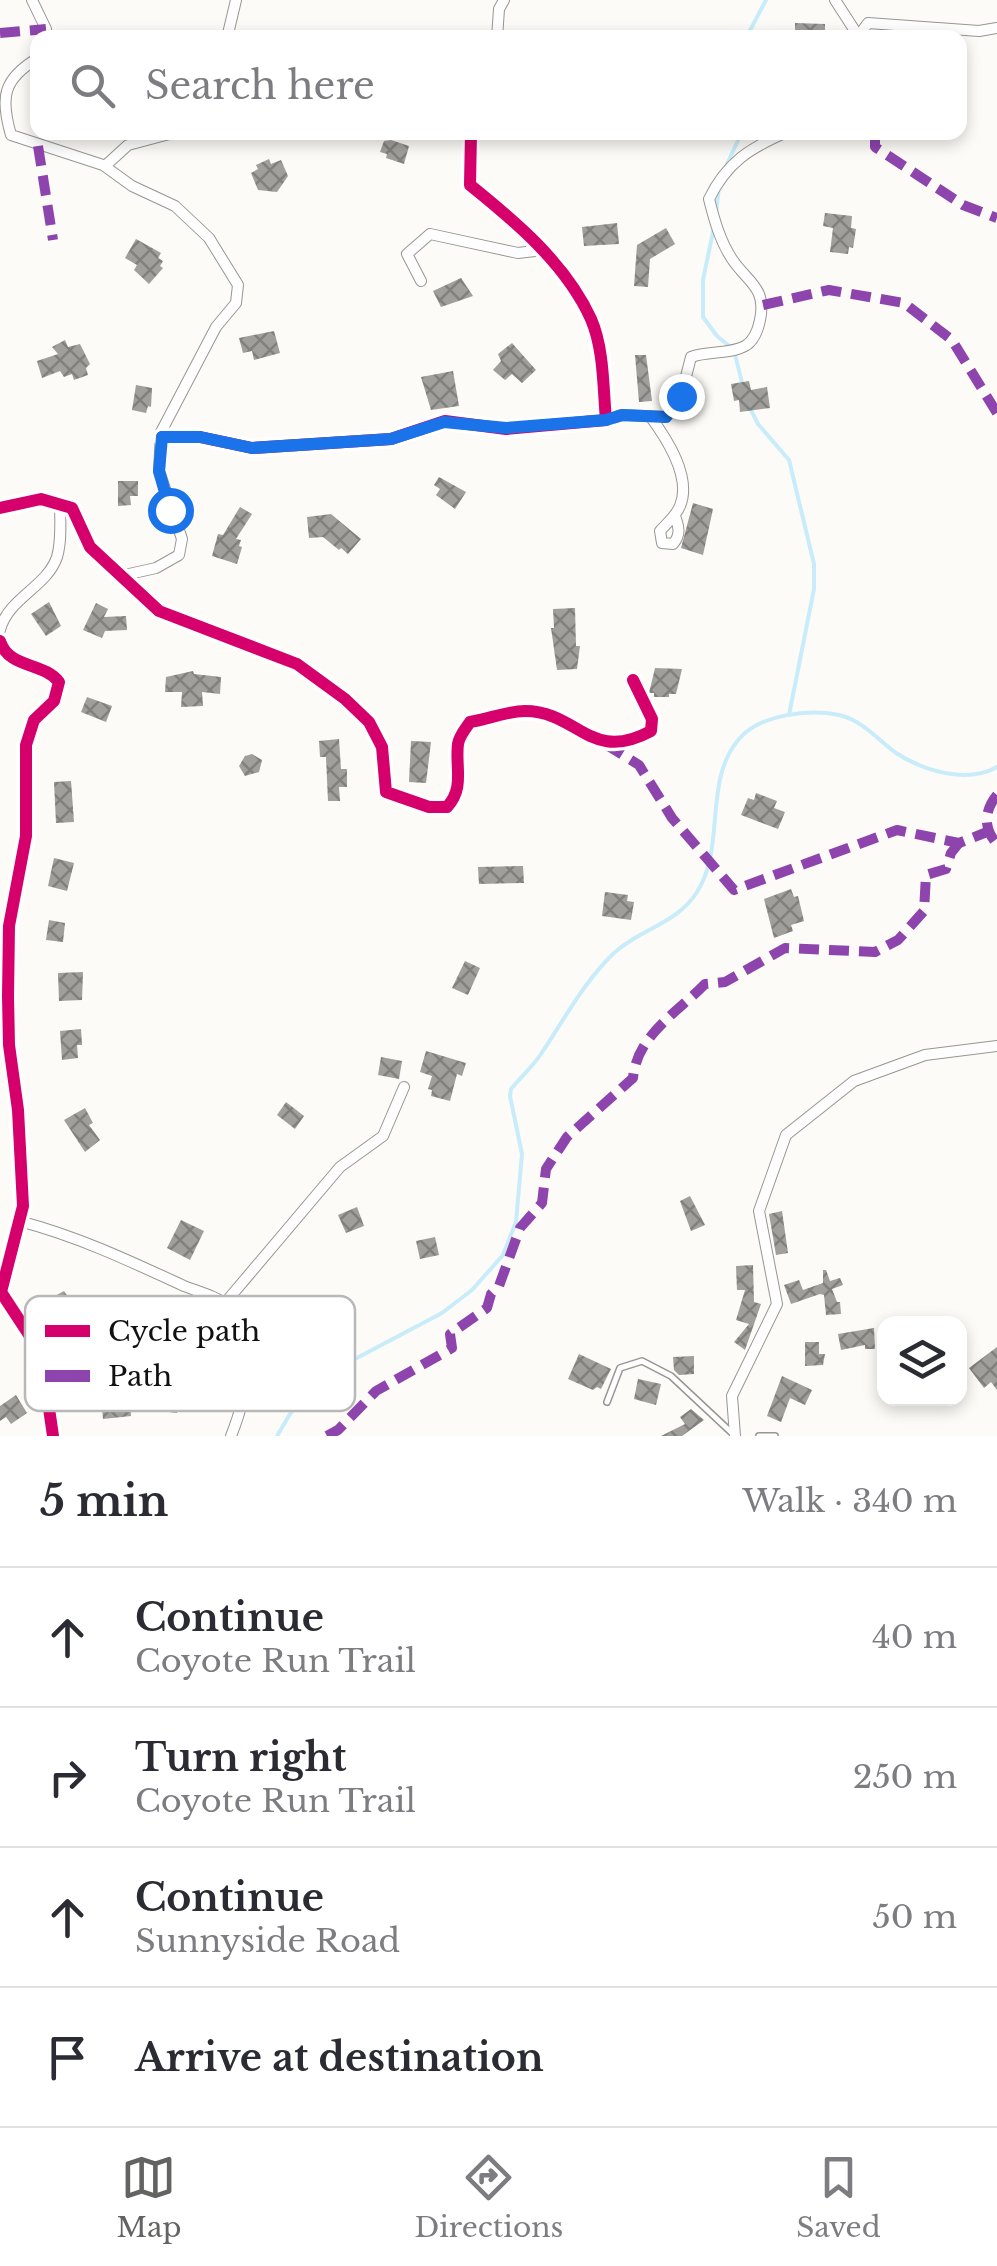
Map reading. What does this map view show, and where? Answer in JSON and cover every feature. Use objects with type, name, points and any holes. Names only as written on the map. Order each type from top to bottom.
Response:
[{"type":"street","points":[[32,0],[46,30]]},
{"type":"street","points":[[228,30],[236,0]]},
{"type":"street","points":[[498,30],[504,0]]},
{"type":"street","points":[[835,0],[853,30]]},
{"type":"street","points":[[862,30],[868,24],[962,30]]},
{"type":"street","points":[[967,30],[997,28]]},
{"type":"street","points":[[30,63],[18,70],[3,90],[2,115],[11,135],[104,166],[132,186],[176,206],[209,238],[238,285],[236,303],[216,327],[162,435],[159,471],[182,539],[178,555],[156,568],[120,576]]},
{"type":"street","points":[[104,166],[128,145],[147,140]]},
{"type":"street","points":[[471,140],[470,185],[544,250],[592,321],[602,365],[606,420]]},
{"type":"street","points":[[162,435],[200,437],[252,448],[391,439],[444,422],[506,428],[606,420],[622,415],[666,417],[681,396],[691,357],[708,350],[735,350],[749,344],[758,328],[763,305],[759,294],[716,228],[709,199],[721,174],[768,140]]},
{"type":"street","points":[[421,280],[407,254],[430,234],[518,253],[544,250]]},
{"type":"street","points":[[650,416],[662,432],[684,483],[682,504],[675,516]]},
{"type":"street","points":[[0,508],[41,498],[72,508],[90,547],[159,611],[296,664],[369,722],[382,746],[386,792],[428,807],[447,808],[456,798],[460,772],[458,740],[470,722],[523,711],[548,714],[604,743],[634,740],[651,730],[652,719],[632,680]]},
{"type":"street","points":[[0,630],[3,618],[57,559],[60,502]]},
{"type":"street","points":[[0,641],[18,662],[56,676],[59,682],[54,701],[34,720],[26,745],[26,836],[9,926],[9,1045],[18,1110],[23,1206],[0,1292],[25,1329]]},
{"type":"street","points":[[735,1436],[732,1396],[777,1304],[759,1211],[786,1134],[854,1081],[925,1055],[997,1046]]},
{"type":"street","points":[[231,1296],[340,1166],[383,1136],[404,1087]]},
{"type":"street","points":[[19,1221],[65,1232],[209,1296]]},
{"type":"street","points":[[49,1411],[53,1436]]},
{"type":"street","points":[[231,1436],[238,1411]]},
{"type":"lane","points":[[606,1402],[620,1368],[642,1362],[671,1376],[735,1436]]},
{"type":"lane","points":[[759,1436],[775,1436]]},
{"type":"building","points":[[795,23],[825,24],[825,30],[795,30]]},
{"type":"building","points":[[384,141],[409,146],[404,164],[380,152]]},
{"type":"building","points":[[269,159],[271,164],[281,160],[288,176],[277,192],[258,190],[251,173],[258,169],[256,165]]},
{"type":"building","points":[[825,213],[852,216],[851,228],[856,229],[848,254],[830,252],[833,228],[823,226]]},
{"type":"building","points":[[617,223],[619,244],[584,246],[582,227]]},
{"type":"building","points":[[666,228],[675,244],[650,259],[648,287],[634,286],[637,245]]},
{"type":"building","points":[[136,239],[161,253],[158,258],[163,261],[163,268],[149,284],[134,270],[137,265],[125,258]]},
{"type":"building","points":[[461,278],[473,296],[441,307],[433,291]]},
{"type":"building","points":[[274,331],[280,353],[254,360],[252,351],[243,353],[239,338]]},
{"type":"building","points":[[65,340],[68,347],[80,344],[90,364],[86,368],[88,375],[74,380],[72,374],[64,377],[60,371],[42,378],[37,361],[58,354],[52,347]]},
{"type":"building","points":[[512,343],[536,370],[522,383],[512,374],[505,380],[493,370],[501,361],[498,354]]},
{"type":"building","points":[[635,355],[646,355],[652,401],[639,402]]},
{"type":"building","points":[[453,371],[459,406],[431,410],[421,377]]},
{"type":"building","points":[[749,381],[751,390],[767,387],[770,408],[740,412],[731,384]]},
{"type":"building","points":[[136,385],[152,388],[151,407],[146,413],[132,410]]},
{"type":"building","points":[[439,477],[466,492],[455,509],[436,495],[440,489],[434,485]]},
{"type":"building","points":[[118,481],[138,481],[138,496],[130,496],[131,505],[118,506]]},
{"type":"building","points":[[693,503],[713,509],[703,555],[681,548]]},
{"type":"building","points":[[240,507],[252,514],[236,539],[241,540],[242,547],[237,564],[212,556],[218,534],[223,535]]},
{"type":"building","points":[[331,514],[361,539],[348,554],[323,537],[309,538],[307,517]]},
{"type":"building","points":[[49,602],[61,626],[46,636],[31,614]]},
{"type":"building","points":[[96,603],[108,609],[104,617],[126,616],[127,630],[105,631],[102,638],[83,630]]},
{"type":"building","points":[[575,608],[576,646],[580,646],[577,669],[557,670],[551,628],[553,609]]},
{"type":"building","points":[[655,668],[682,669],[676,694],[654,697],[654,693],[649,693]]},
{"type":"building","points":[[193,671],[221,677],[220,694],[202,692],[203,706],[181,707],[182,692],[165,692],[166,677]]},
{"type":"building","points":[[87,697],[112,706],[106,722],[81,712]]},
{"type":"building","points":[[339,739],[347,787],[339,787],[340,801],[328,801],[326,757],[320,757],[319,741]]},
{"type":"building","points":[[411,741],[431,742],[426,783],[409,782]]},
{"type":"building","points":[[252,754],[262,760],[259,772],[245,776],[239,766],[245,756]]},
{"type":"building","points":[[71,781],[74,822],[56,823],[54,782]]},
{"type":"building","points":[[756,793],[777,801],[774,808],[785,812],[778,829],[741,815],[748,798],[754,800]]},
{"type":"building","points":[[54,858],[74,863],[67,891],[48,886]]},
{"type":"building","points":[[523,866],[524,883],[479,884],[478,867]]},
{"type":"building","points":[[791,889],[794,897],[798,896],[804,921],[791,925],[793,931],[774,938],[764,899]]},
{"type":"building","points":[[605,892],[628,895],[627,901],[634,902],[631,920],[602,916]]},
{"type":"building","points":[[49,920],[65,923],[63,942],[46,940]]},
{"type":"building","points":[[465,961],[480,968],[468,995],[452,988]]},
{"type":"building","points":[[83,972],[82,1000],[59,1001],[58,973]]},
{"type":"building","points":[[81,1029],[78,1058],[62,1060],[60,1031]]},
{"type":"building","points":[[426,1051],[466,1063],[462,1076],[457,1074],[450,1101],[431,1096],[432,1090],[428,1089],[432,1076],[420,1072]]},
{"type":"building","points":[[381,1057],[402,1061],[399,1079],[378,1075]]},
{"type":"building","points":[[286,1102],[304,1116],[295,1129],[277,1115]]},
{"type":"building","points":[[85,1108],[93,1123],[89,1125],[100,1140],[85,1152],[64,1120]]},
{"type":"building","points":[[690,1196],[705,1225],[691,1231],[680,1201]]},
{"type":"building","points":[[357,1207],[364,1226],[346,1233],[338,1215]]},
{"type":"building","points":[[782,1211],[788,1253],[776,1255],[769,1214]]},
{"type":"building","points":[[181,1220],[204,1231],[190,1260],[167,1248]]},
{"type":"building","points":[[435,1237],[439,1255],[420,1259],[416,1241]]},
{"type":"building","points":[[753,1265],[754,1302],[761,1304],[745,1350],[734,1342],[749,1324],[736,1320],[745,1290],[737,1290],[736,1266]]},
{"type":"building","points":[[823,1270],[830,1281],[840,1278],[843,1285],[832,1289],[840,1302],[841,1314],[826,1315],[824,1295],[820,1294],[791,1304],[784,1285],[799,1280],[803,1290],[823,1283]]},
{"type":"building","points":[[874,1328],[875,1349],[865,1349],[865,1345],[841,1350],[838,1334]]},
{"type":"building","points":[[805,1342],[819,1342],[819,1354],[825,1354],[823,1365],[805,1366]]},
{"type":"building","points":[[997,1347],[997,1390],[991,1382],[984,1388],[969,1368]]},
{"type":"building","points":[[579,1354],[611,1369],[601,1389],[593,1390],[568,1379]]},
{"type":"building","points":[[694,1356],[694,1374],[679,1375],[674,1370],[673,1357]]},
{"type":"building","points":[[782,1376],[812,1390],[805,1405],[790,1398],[781,1422],[767,1416]]},
{"type":"building","points":[[638,1379],[661,1384],[656,1405],[634,1399]]},
{"type":"building","points":[[16,1395],[27,1413],[11,1424],[6,1417],[0,1421],[0,1406]]},
{"type":"building","points":[[691,1409],[704,1420],[682,1436],[661,1436],[685,1424],[680,1417]]},
{"type":"building","points":[[102,1411],[131,1411],[131,1416],[103,1419]]},
{"type":"waterway","points":[[750,30],[766,0]]},
{"type":"waterway","points":[[727,164],[738,140]]},
{"type":"waterway","points":[[716,213],[719,187]]},
{"type":"waterway","points":[[714,227],[703,280],[703,317],[734,350],[743,387]]},
{"type":"waterway","points":[[751,410],[789,460],[814,564],[814,589],[789,715]]},
{"type":"waterway","points":[[355,1359],[442,1313],[472,1290],[503,1255],[516,1222],[522,1154],[511,1089],[538,1058],[602,965],[623,946],[679,912],[697,892],[711,855],[721,774],[739,739],[759,724],[786,715],[839,715],[862,726],[896,753],[932,770],[972,775],[997,767]]},
{"type":"waterway","points":[[277,1436],[292,1411]]},
{"type":"marked path","points":[[34,30],[46,29]]},
{"type":"marked path","points":[[0,33],[30,30]]},
{"type":"marked path","points":[[875,140],[875,147],[963,205],[997,218]]},
{"type":"marked path","points":[[38,146],[53,240]]},
{"type":"marked path","points":[[763,305],[829,290],[904,303],[952,340],[997,413]]},
{"type":"marked path","points":[[605,744],[639,765],[672,818],[734,890],[897,830],[959,843],[987,832]]},
{"type":"marked path","points":[[997,795],[987,819],[997,844]]},
{"type":"marked path","points":[[327,1436],[338,1430],[376,1391],[452,1348],[450,1334],[487,1308],[520,1228],[542,1203],[546,1169],[567,1137],[633,1078],[642,1049],[671,1015],[705,984],[725,982],[785,948],[875,952],[898,940],[924,911],[926,875],[946,869],[959,843]]},
{"type":"cycle path","points":[[162,437],[200,437],[252,448],[391,439],[445,421],[506,429],[606,420],[601,355],[591,319],[554,262],[470,185],[471,140]]},
{"type":"cycle path","points":[[0,508],[41,499],[72,508],[90,547],[159,611],[297,664],[369,722],[382,747],[386,792],[429,807],[447,807],[453,800],[458,785],[459,741],[470,722],[525,711],[543,713],[613,742],[651,731],[652,719],[633,680]]},
{"type":"cycle path","points":[[0,641],[11,656],[45,671],[59,682],[54,701],[34,720],[26,745],[26,836],[9,926],[9,1045],[18,1110],[23,1206],[1,1292],[25,1329]]},
{"type":"cycle path","points":[[49,1411],[53,1436]]},
{"type":"route","points":[[170,510],[159,471],[162,437],[200,437],[252,448],[356,442],[391,439],[444,422],[506,428],[606,420],[622,415],[666,417],[681,396]]}]
